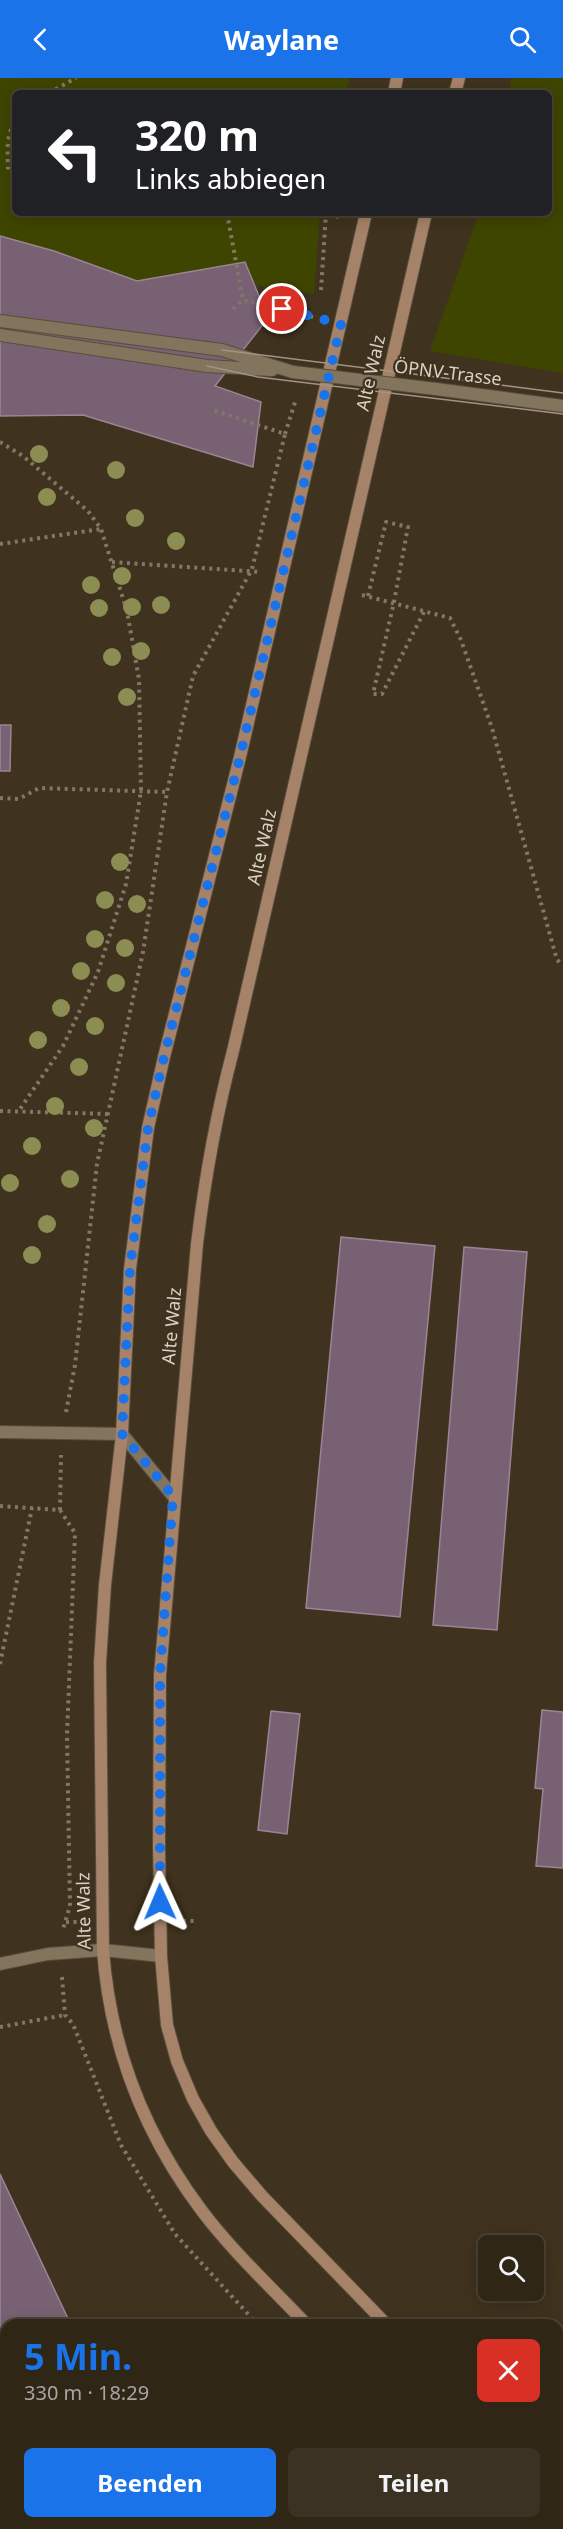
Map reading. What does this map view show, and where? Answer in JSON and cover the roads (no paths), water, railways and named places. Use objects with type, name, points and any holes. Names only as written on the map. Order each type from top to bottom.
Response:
[{"type":"street","name":"Alte Walz","points":[[301,2319],[202,2212],[158,2144],[134,2093],[120,2052],[107,1992],[103,1950],[100,1663],[105,1586],[122,1434],[130,1269],[148,1128],[240,757],[365,216]]},
{"type":"street","name":"Alte Walz","points":[[381,2319],[262,2196],[233,2162],[211,2131],[193,2099],[177,2061],[167,2025],[161,1956],[160,1675],[173,1496],[197,1244],[205,1177],[217,1108],[238,1028],[425,216]]},
{"type":"street","points":[[0,321],[222,350],[293,372]]},
{"type":"street","points":[[0,335],[207,366],[293,372]]},
{"type":"street","name":"ÖPNV-Trasse","points":[[293,372],[563,406]]},
{"type":"street","points":[[0,1432],[122,1434],[173,1496]]},
{"type":"street","points":[[0,1964],[48,1954],[103,1950],[161,1956]]},
{"type":"tram line","points":[[222,350],[563,393]]},
{"type":"tram line","points":[[207,366],[258,377],[563,414]]}]
